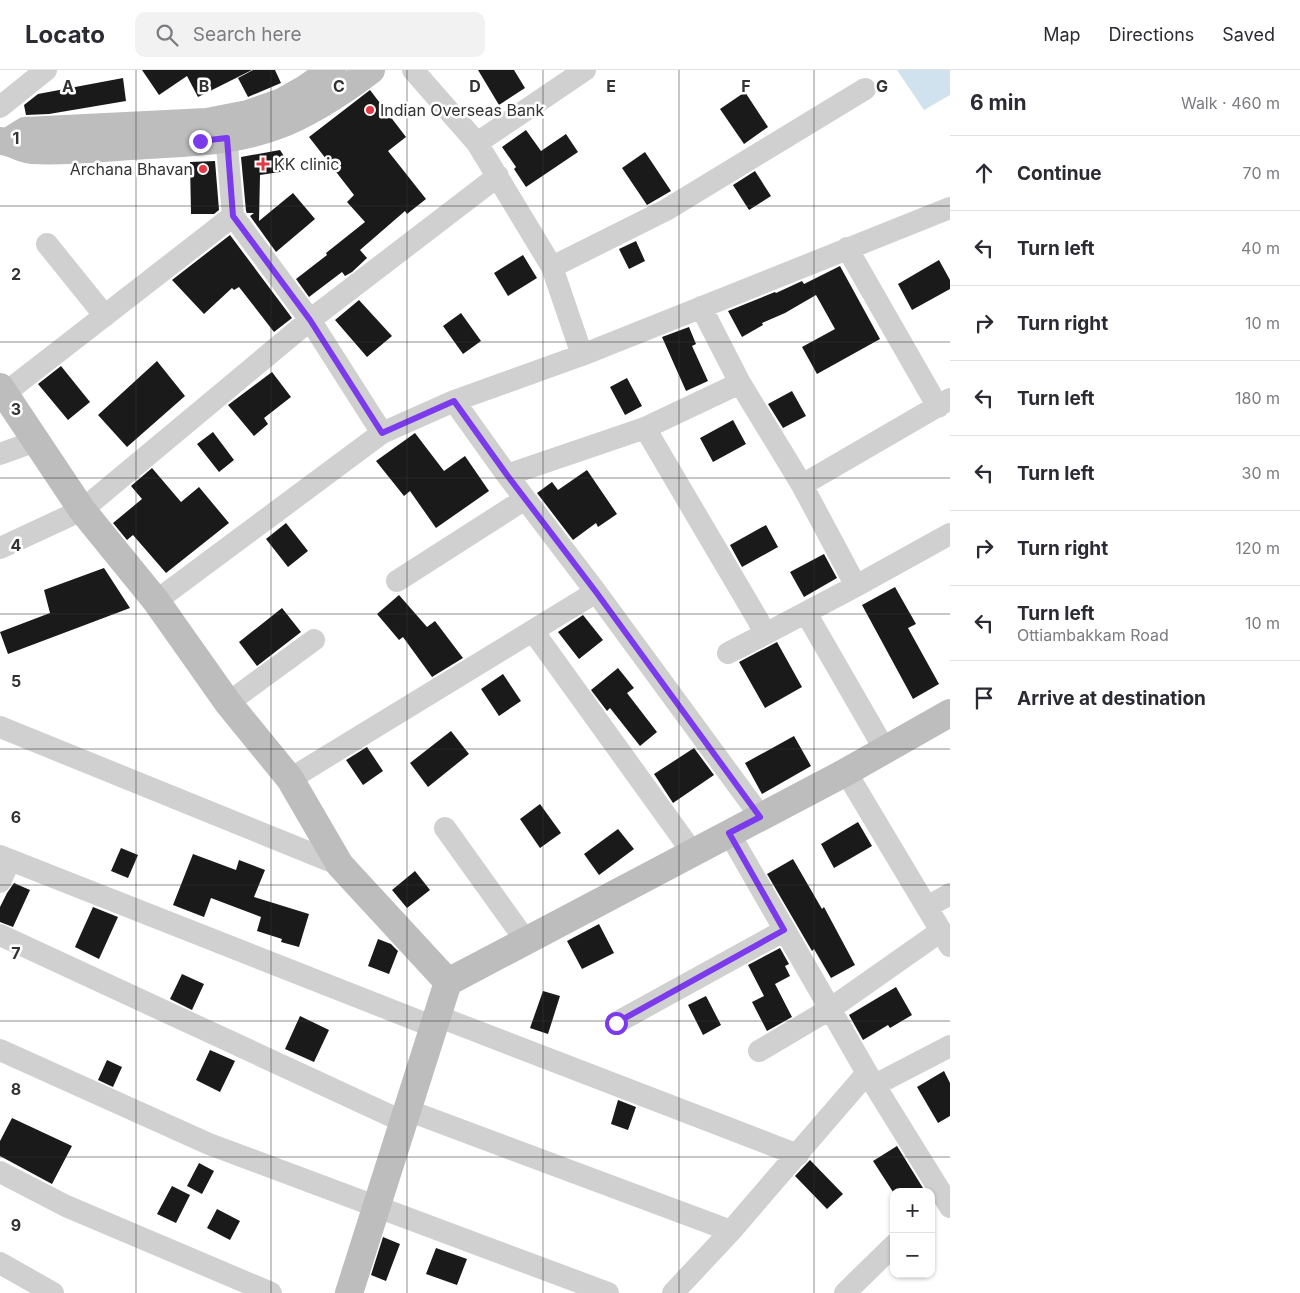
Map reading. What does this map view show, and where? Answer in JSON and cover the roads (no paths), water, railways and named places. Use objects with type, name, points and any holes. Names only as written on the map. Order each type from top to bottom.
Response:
[{"type":"street","points":[[0,107],[46,70]]},
{"type":"street","points":[[226,128],[248,114],[282,102],[332,70]]},
{"type":"street","points":[[5,141],[26,131],[207,122],[226,128],[275,126],[306,113],[371,70]]},
{"type":"street","points":[[413,70],[477,143],[498,176],[552,267],[582,354]]},
{"type":"street","points":[[477,143],[585,70]]},
{"type":"street","points":[[552,267],[666,210],[865,88]]},
{"type":"street","points":[[226,128],[233,216],[310,320],[382,433]]},
{"type":"street","points":[[0,548],[82,510],[310,320],[498,176]]},
{"type":"street","points":[[156,602],[382,433],[454,401],[582,354],[950,208]]},
{"type":"street","points":[[233,216],[105,316],[3,390],[82,510],[156,602],[228,703],[290,779],[340,865],[448,982]]},
{"type":"street","points":[[47,244],[105,316]]},
{"type":"street","points":[[802,485],[944,403],[847,248]]},
{"type":"street","points":[[701,307],[740,383],[802,485],[856,586]]},
{"type":"street","points":[[507,475],[645,428],[740,383]]},
{"type":"street","points":[[454,401],[760,817]]},
{"type":"street","points":[[645,428],[758,620],[764,634]]},
{"type":"street","points":[[0,454],[36,441]]},
{"type":"street","points":[[397,581],[525,499]]},
{"type":"street","points":[[728,653],[806,613],[950,534]]},
{"type":"street","points":[[290,779],[596,592]]},
{"type":"street","points":[[806,613],[885,750]]},
{"type":"street","points":[[533,631],[693,853]]},
{"type":"street","points":[[228,703],[314,640]]},
{"type":"street","points":[[349,1293],[448,982],[846,772],[950,713]]},
{"type":"street","points":[[0,727],[340,865]]},
{"type":"street","points":[[759,1051],[946,938],[846,772]]},
{"type":"street","points":[[445,828],[526,941]]},
{"type":"street","points":[[729,833],[942,1203]]},
{"type":"street","points":[[0,882],[5,858],[435,1021],[798,1155]]},
{"type":"street","points":[[927,907],[950,894]]},
{"type":"street","points":[[616,1023],[784,930]]},
{"type":"street","points":[[0,934],[406,1116],[731,1231]]},
{"type":"street","points":[[673,1293],[798,1155],[871,1079],[950,1046]]},
{"type":"street","points":[[0,1050],[209,1144],[608,1293]]},
{"type":"street","points":[[0,1172],[66,1206],[271,1293]]},
{"type":"street","points":[[845,1293],[890,1249]]},
{"type":"street","points":[[0,1262],[52,1293]]},
{"type":"water","points":[[897,70],[950,70],[950,95],[924,110]]},
{"type":"place","name":"Indian Overseas Bank","points":[[370,110]]},
{"type":"place","name":"KK clinic","points":[[263,164]]},
{"type":"place","name":"Archana Bhavan","points":[[203,169]]}]
